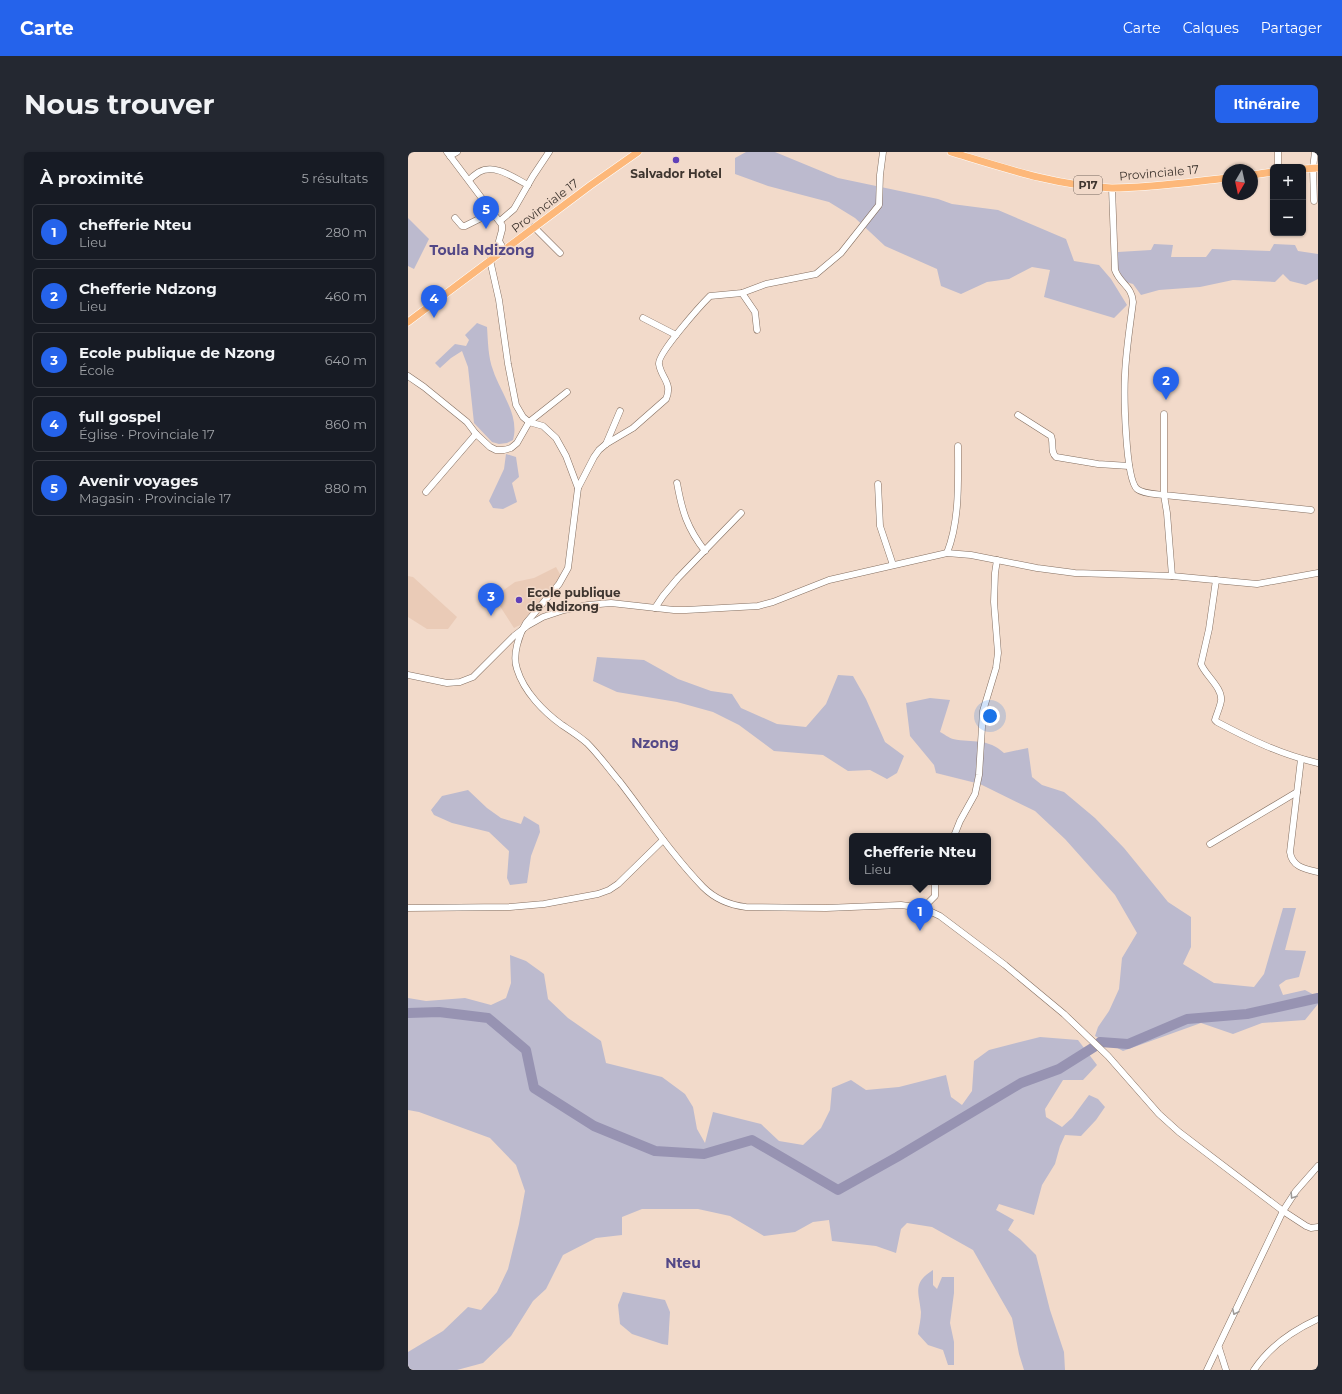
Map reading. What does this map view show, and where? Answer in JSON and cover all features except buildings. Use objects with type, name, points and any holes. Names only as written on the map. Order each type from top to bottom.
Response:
[{"type":"main road","name":"Provinciale 17","points":[[408,322],[534,227],[638,152]]},
{"type":"main road","name":"Provinciale 17","points":[[951,152],[1024,173],[1055,180],[1112,188],[1153,186],[1222,179]]},
{"type":"main road","points":[[1306,169],[1316,168]]},
{"type":"main road","points":[[1258,174],[1270,172]]},
{"type":"street","points":[[457,152],[448,154],[494,212],[502,225],[499,241],[504,250]]},
{"type":"street","points":[[500,222],[514,209],[549,152]]},
{"type":"street","points":[[883,152],[880,175],[880,205],[841,253],[822,270],[812,276],[787,279],[766,284],[742,293],[710,296],[663,352],[658,364],[668,388],[666,399],[633,428],[606,444],[594,457],[578,488],[568,568],[559,584],[526,623],[522,630],[515,661],[517,670],[535,700],[550,715],[575,734],[597,754],[645,814],[663,840],[703,887],[714,896],[735,905],[792,908],[901,905],[923,908],[940,916],[1005,965],[1095,1043],[1159,1114],[1179,1132],[1283,1211],[1306,1226],[1311,1228],[1318,1227]]},
{"type":"street","points":[[1278,152],[1278,164]]},
{"type":"street","points":[[1314,201],[1316,168],[1315,152]]},
{"type":"street","points":[[469,180],[479,172],[493,169],[528,185]]},
{"type":"street","points":[[1112,188],[1115,270],[1121,280],[1130,289],[1133,296],[1124,394],[1129,466],[1136,488],[1143,491],[1164,495],[1311,510]]},
{"type":"street","points":[[455,218],[462,226],[465,226],[494,212]]},
{"type":"street","points":[[534,227],[560,252]]},
{"type":"street","points":[[490,260],[499,300],[516,405],[523,417],[529,422],[543,426],[556,438],[566,456],[578,488]]},
{"type":"street","points":[[742,293],[755,312],[757,330]]},
{"type":"street","points":[[643,318],[676,335]]},
{"type":"street","points":[[408,376],[467,422],[476,434],[490,447],[496,450],[511,448],[517,443],[529,422],[567,392]]},
{"type":"street","points":[[606,444],[620,411]]},
{"type":"street","points":[[1164,414],[1164,495],[1167,512],[1172,576]]},
{"type":"street","points":[[1018,415],[1051,436],[1053,452],[1056,457],[1098,464],[1129,466]]},
{"type":"street","points":[[426,492],[476,434]]},
{"type":"street","points":[[947,553],[953,533],[956,505],[958,446]]},
{"type":"street","points":[[677,483],[681,506],[689,529],[705,551]]},
{"type":"street","points":[[878,484],[880,526],[893,565]]},
{"type":"street","points":[[655,608],[678,578],[741,513]]},
{"type":"street","points":[[408,675],[447,683],[460,682],[473,677],[522,630],[543,618],[564,610],[588,605],[611,603],[686,610],[758,606],[773,602],[829,580],[947,553],[971,554],[1037,568],[1075,573],[1172,576],[1257,584],[1318,573]]},
{"type":"street","points":[[955,833],[975,794],[979,775],[983,711],[996,668],[998,653],[994,581],[997,560]]},
{"type":"street","points":[[1216,580],[1209,629],[1201,664],[1212,679],[1221,696],[1221,702],[1216,720],[1217,722],[1254,741],[1301,759],[1318,762]]},
{"type":"street","points":[[1301,759],[1290,845],[1291,859],[1294,863],[1303,868],[1318,872]]},
{"type":"street","points":[[1210,844],[1297,792]]},
{"type":"street","points":[[408,908],[524,906],[544,904],[598,894],[609,890],[618,884],[663,840]]},
{"type":"street","points":[[923,908],[935,896],[935,885]]},
{"type":"street","points":[[1207,1370],[1219,1348],[1283,1211],[1296,1191],[1318,1166]]},
{"type":"street","points":[[1254,1370],[1266,1354],[1304,1325],[1318,1318]]},
{"type":"street","points":[[1219,1348],[1226,1370]]},
{"type":"shaded area","points":[[746,152],[775,152],[838,178],[938,199],[952,204],[998,210],[1066,239],[1074,261],[1099,265],[1111,279],[1127,305],[1114,318],[1044,297],[1050,270],[1032,267],[1009,279],[987,282],[961,294],[941,286],[937,269],[885,246],[855,218],[829,202],[768,186],[735,174],[735,158]]},
{"type":"shaded area","points":[[408,218],[429,239],[414,269],[408,266]]},
{"type":"shaded area","points":[[1154,244],[1173,245],[1171,257],[1206,257],[1212,249],[1270,251],[1274,244],[1295,245],[1298,251],[1318,254],[1318,279],[1306,285],[1290,281],[1283,274],[1275,282],[1233,280],[1200,287],[1159,290],[1141,295],[1133,284],[1126,282],[1121,275],[1117,266],[1118,252],[1151,250]]},
{"type":"shaded area","points":[[477,323],[487,327],[488,349],[491,365],[512,413],[514,422],[513,440],[507,443],[499,444],[492,442],[474,423],[468,367],[462,351],[440,368],[435,363],[455,344],[466,346],[469,340],[465,335]]},
{"type":"shaded area","points":[[506,454],[516,457],[519,477],[512,483],[517,502],[503,509],[493,508],[489,501],[504,469]]},
{"type":"shaded area","name":"Ecole publique de Ndizong","points":[[556,567],[561,576],[541,603],[520,625],[514,628],[494,597],[515,582],[534,578]]},
{"type":"shaded area","points":[[408,576],[413,577],[457,617],[448,629],[427,629],[408,617]]},
{"type":"shaded area","points":[[597,657],[644,660],[678,679],[711,691],[732,694],[741,708],[777,724],[806,727],[826,704],[838,675],[853,676],[866,699],[885,742],[904,756],[897,773],[887,779],[870,770],[848,771],[823,755],[774,751],[739,725],[713,712],[677,702],[617,692],[593,681]]},
{"type":"shaded area","points":[[930,698],[950,700],[940,732],[950,738],[986,743],[998,748],[1004,753],[1028,748],[1032,777],[1042,785],[1064,792],[1095,818],[1124,848],[1168,902],[1191,917],[1191,947],[1183,964],[1214,983],[1254,987],[1264,974],[1283,908],[1296,908],[1285,950],[1306,951],[1299,977],[1286,980],[1279,985],[1283,995],[1305,990],[1318,997],[1318,1004],[1305,1020],[1262,1023],[1233,1034],[1201,1023],[1123,1051],[1095,1036],[1098,1027],[1109,1011],[1119,989],[1122,958],[1137,933],[1115,895],[1065,839],[1035,811],[980,784],[936,773],[934,765],[910,736],[906,703]]},
{"type":"shaded area","points":[[468,790],[487,808],[501,818],[521,824],[524,816],[539,825],[540,832],[531,856],[527,883],[510,885],[507,878],[509,851],[489,832],[452,823],[434,815],[431,810],[442,796]]},
{"type":"shaded area","points":[[510,955],[526,961],[544,974],[548,999],[568,1018],[601,1041],[606,1063],[662,1077],[685,1094],[693,1107],[697,1129],[705,1143],[713,1112],[761,1124],[779,1141],[803,1145],[821,1128],[830,1110],[832,1088],[851,1080],[866,1090],[899,1087],[946,1075],[951,1097],[962,1105],[972,1091],[974,1061],[989,1050],[1040,1037],[1078,1040],[1097,1065],[1083,1080],[1063,1080],[1045,1109],[1046,1117],[1062,1127],[1072,1118],[1089,1095],[1098,1099],[1105,1107],[1096,1120],[1081,1136],[1065,1135],[1055,1164],[1042,1185],[1034,1215],[999,1204],[996,1210],[1014,1220],[1008,1230],[1020,1239],[1036,1255],[1050,1310],[1064,1352],[1065,1370],[1024,1370],[1019,1354],[1012,1318],[973,1250],[932,1227],[907,1223],[901,1229],[896,1253],[876,1246],[832,1241],[829,1220],[813,1222],[795,1232],[764,1236],[730,1216],[698,1209],[642,1209],[622,1217],[622,1235],[596,1238],[563,1255],[546,1289],[533,1301],[511,1336],[483,1363],[457,1370],[408,1370],[408,1352],[443,1331],[468,1307],[481,1310],[497,1292],[508,1269],[525,1191],[516,1165],[490,1138],[419,1112],[408,1110],[408,998],[426,1001],[465,998],[491,1005],[506,998],[511,983]]},
{"type":"shaded area","points":[[933,1270],[933,1285],[937,1289],[942,1277],[954,1277],[954,1293],[950,1323],[954,1342],[954,1365],[948,1365],[943,1350],[928,1345],[918,1334],[921,1312],[918,1288],[922,1279]]},
{"type":"shaded area","points":[[623,1292],[665,1300],[670,1312],[668,1345],[632,1334],[620,1324],[618,1305]]},
{"type":"waterway","points":[[1100,1042],[1128,1044],[1187,1019],[1247,1014],[1318,998]]},
{"type":"waterway","points":[[408,1013],[439,1012],[488,1018],[526,1050],[534,1088],[594,1126],[655,1151],[704,1154],[752,1140],[838,1190],[897,1157],[1021,1083],[1059,1069],[1094,1047]]},
{"type":"place","name":"Salvador Hotel","points":[[676,160]]},
{"type":"place","name":"Avenir voyages","points":[[486,229]]},
{"type":"place","name":"full gospel","points":[[434,318]]},
{"type":"place","name":"Chefferie Ndzong","points":[[1166,400]]},
{"type":"place","name":"Ecole publique de Ndizong","points":[[519,600]]},
{"type":"place","name":"Ecole publique de Nzong","points":[[491,616]]},
{"type":"place","name":"chefferie Nteu","points":[[920,931]]},
{"type":"district","name":"Toula Ndizong","points":[[482,250]]},
{"type":"district","name":"Nzong","points":[[655,743]]},
{"type":"district","name":"Nteu","points":[[683,1263]]}]
